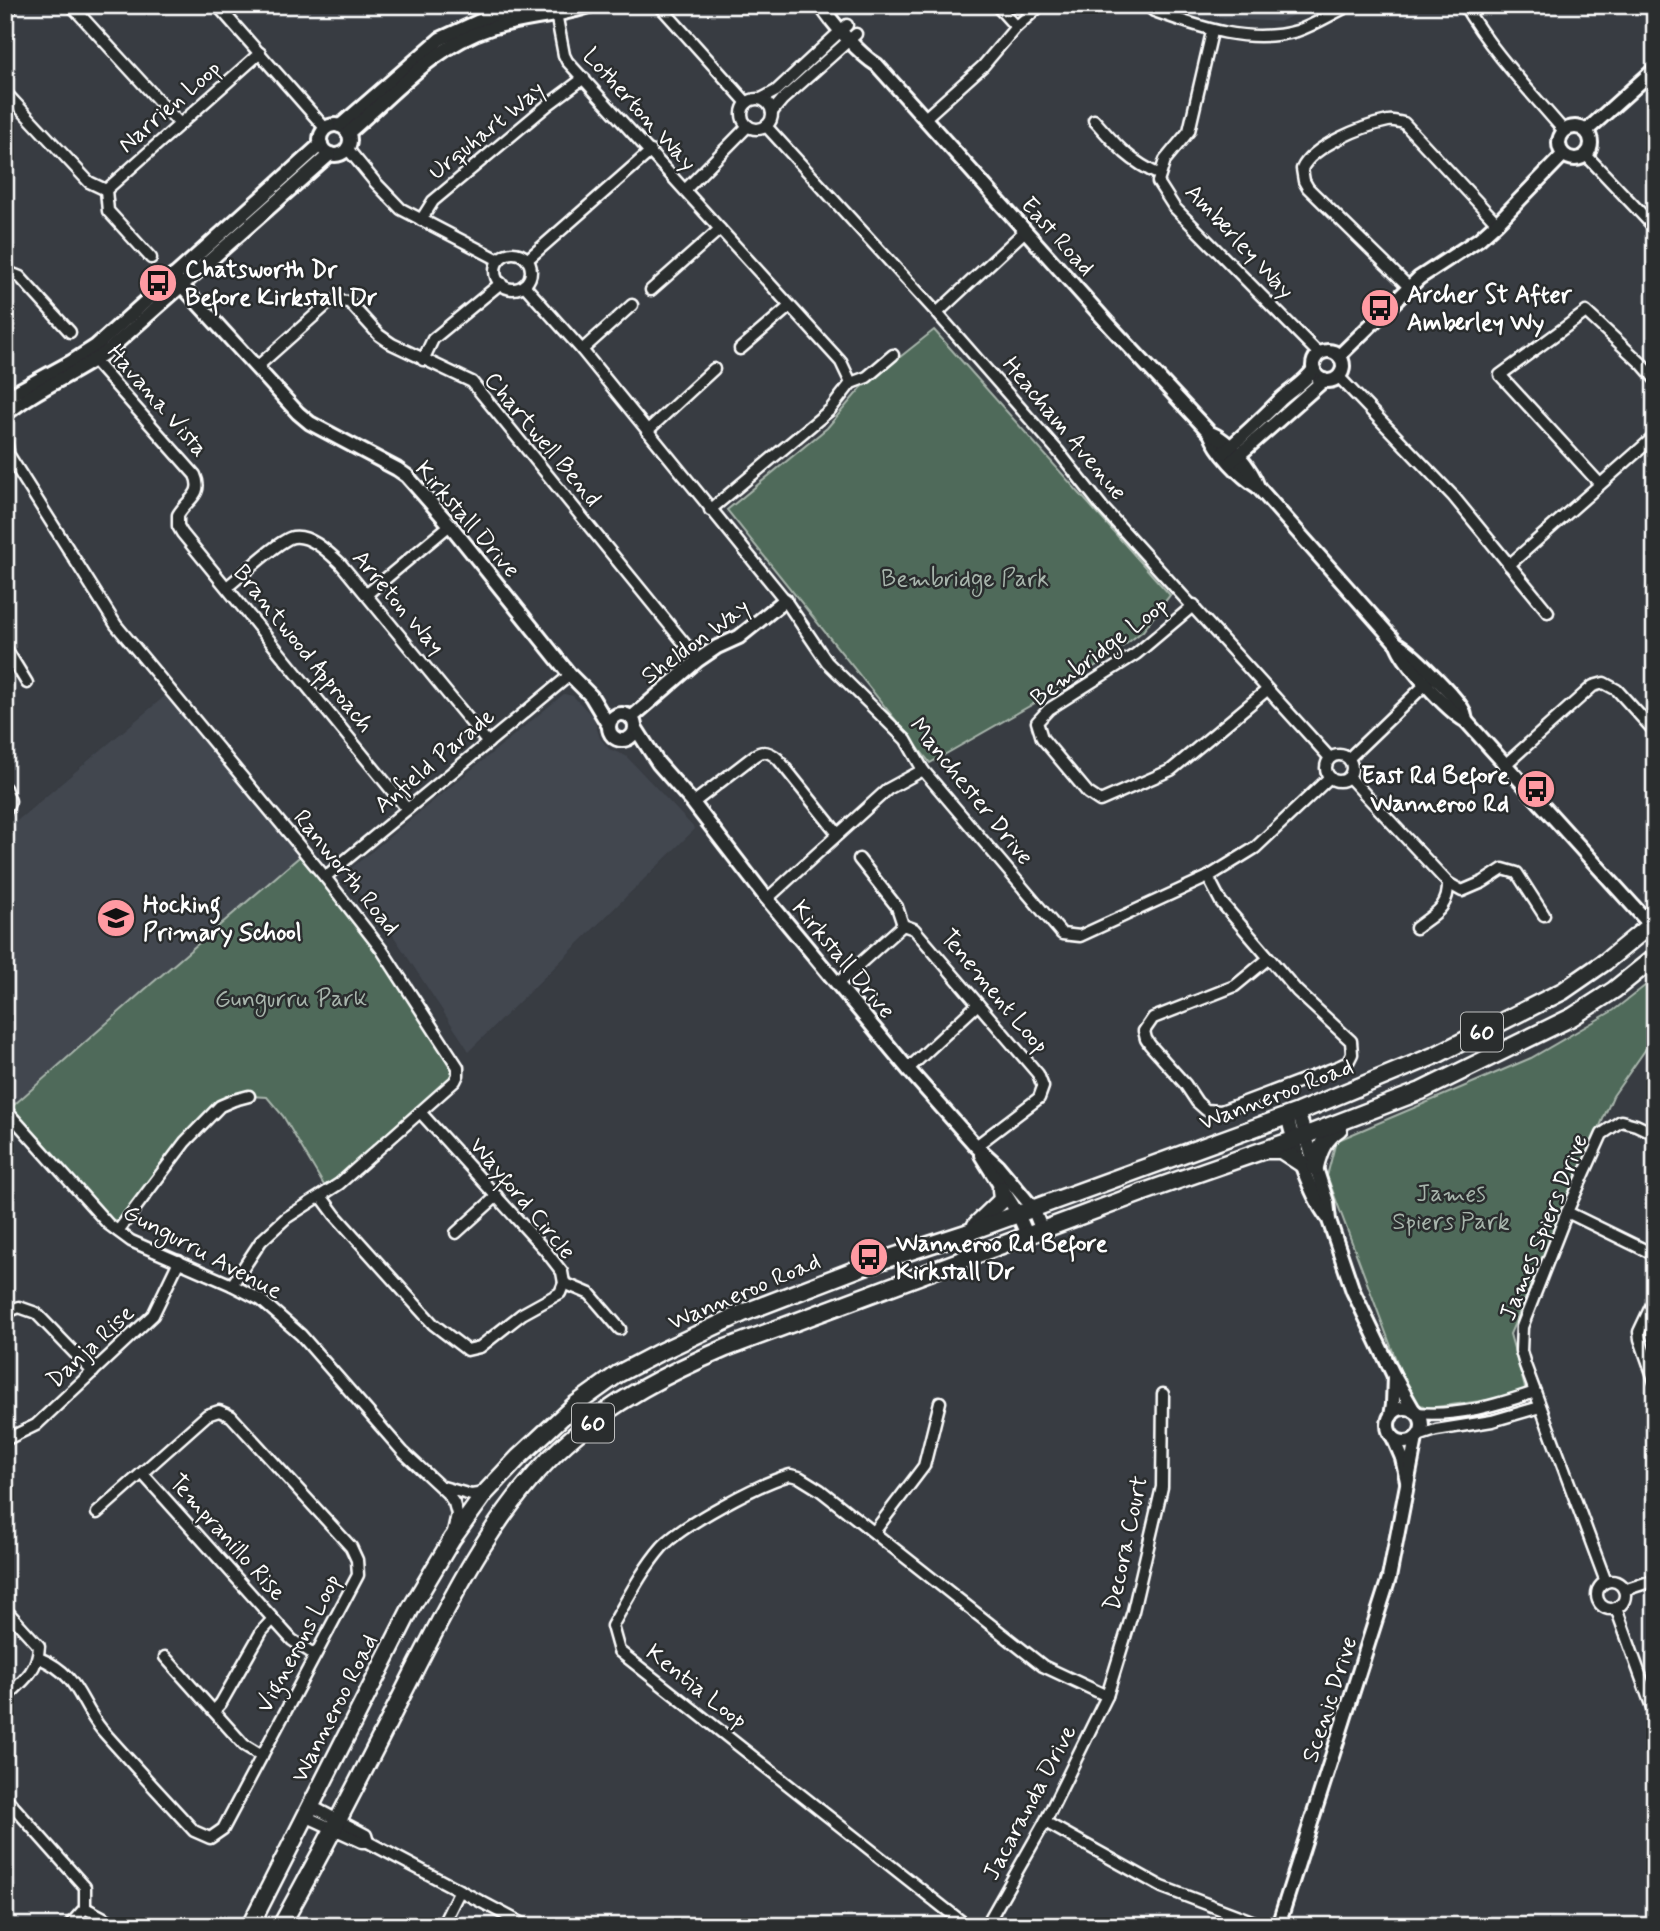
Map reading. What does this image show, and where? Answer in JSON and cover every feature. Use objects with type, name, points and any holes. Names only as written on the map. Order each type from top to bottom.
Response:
[{"type":"highway","name":"Wanneroo Road","points":[[250,1926],[411,1608],[452,1539],[485,1493],[575,1405],[628,1368],[743,1313],[865,1266],[966,1233],[1292,1114],[1436,1055],[1563,991],[1653,926]]},
{"type":"highway","name":"Wanneroo Road","points":[[281,1926],[443,1616],[493,1530],[522,1492],[567,1442],[628,1398],[682,1367],[726,1348],[1144,1192],[1359,1116],[1458,1074],[1572,1017],[1614,990],[1655,957]]},
{"type":"highway","points":[[1262,1150],[1281,1150],[1309,1166],[1326,1138],[1359,1116]]},
{"type":"highway","points":[[966,1233],[1002,1200],[1001,1189]]},
{"type":"street","points":[[5,13],[14,5]]},
{"type":"street","points":[[71,5],[180,124]]},
{"type":"street","points":[[217,5],[326,128],[344,130],[350,138],[347,148],[339,154],[325,149]]},
{"type":"street","points":[[344,130],[429,48],[449,34],[486,17],[508,12],[592,5]]},
{"type":"street","points":[[659,5],[747,103]]},
{"type":"street","name":"East Road","points":[[821,5],[848,32]]},
{"type":"street","name":"East Road","points":[[828,5],[869,60],[877,65],[1210,433],[1213,443],[1254,475],[1258,486],[1397,644],[1400,654],[1430,681],[1455,715],[1466,721],[1653,926]]},
{"type":"street","points":[[996,5],[1016,27]]},
{"type":"street","points":[[924,119],[983,66],[1016,27],[1041,5]]},
{"type":"street","points":[[1147,5],[1154,11],[1212,32],[1262,36],[1297,31],[1351,5]]},
{"type":"street","points":[[1464,5],[1511,71],[1564,131]]},
{"type":"street","name":"Lotherton Way","points":[[555,9],[564,55],[841,362],[851,383]]},
{"type":"street","points":[[848,32],[782,100],[772,112],[770,122],[766,126],[758,129],[748,126],[743,117],[747,103],[776,91],[848,32]]},
{"type":"street","name":"Amberley Way","points":[[1212,32],[1189,131],[1165,160],[1158,182],[1174,207],[1319,354]]},
{"type":"street","name":"Narrien Loop","points":[[106,190],[260,54]]},
{"type":"street","points":[[1586,131],[1655,69]]},
{"type":"street","name":"Urquhart Way","points":[[421,220],[433,201],[549,104],[584,79]]},
{"type":"street","points":[[5,92],[89,182],[106,190],[108,211],[151,258]]},
{"type":"street","points":[[761,99],[769,105],[772,112]]},
{"type":"street","points":[[1094,120],[1124,154],[1160,175]]},
{"type":"street","points":[[1409,288],[1308,188],[1302,169],[1312,153],[1336,139],[1390,120],[1404,123],[1497,223]]},
{"type":"street","points":[[685,190],[748,126]]},
{"type":"street","name":"Heacham Avenue","points":[[766,126],[937,313],[1058,451],[1103,508],[1194,605],[1330,758]]},
{"type":"street","points":[[1575,127],[1586,131],[1591,141],[1586,155],[1572,159],[1563,155],[1559,144],[1564,131],[1575,127]]},
{"type":"street","points":[[325,149],[321,134],[326,128]]},
{"type":"street","points":[[347,148],[375,183],[401,209],[499,260]]},
{"type":"street","points":[[5,415],[90,357],[325,149]]},
{"type":"street","points":[[527,260],[651,150]]},
{"type":"street","points":[[1339,356],[1409,288],[1433,268],[1479,239],[1497,223],[1563,155]]},
{"type":"street","points":[[1586,155],[1655,228]]},
{"type":"street","points":[[651,290],[720,229]]},
{"type":"street","points":[[937,313],[1025,231]]},
{"type":"street","points":[[510,253],[516,253],[527,260],[530,274],[524,285],[512,288],[501,284],[495,272],[499,260],[510,253]]},
{"type":"street","points":[[5,271],[20,277],[70,332]]},
{"type":"street","name":"Kirkstall Drive","points":[[177,280],[298,413],[310,423],[407,476],[450,525],[570,675],[591,696],[629,720],[658,763],[837,984],[976,1146],[998,1166],[1025,1211],[1035,1234]]},
{"type":"street","points":[[423,360],[433,340],[501,284]]},
{"type":"street","name":"Manchester Drive","points":[[524,285],[582,350],[785,600],[827,662],[906,740],[923,770],[1062,934],[1080,936],[1209,877],[1255,848],[1330,777]]},
{"type":"street","name":"Chartwell Bend","points":[[258,366],[331,301],[349,302],[379,335],[392,344],[472,382],[698,660]]},
{"type":"street","points":[[582,350],[632,305]]},
{"type":"street","points":[[740,349],[789,307]]},
{"type":"street","points":[[1600,484],[1500,375],[1586,312],[1655,379]]},
{"type":"street","points":[[1231,455],[1324,380],[1338,376],[1342,369],[1339,356],[1331,351],[1319,354],[1314,361],[1314,369],[1324,380]]},
{"type":"street","points":[[710,510],[830,410],[851,383],[867,377],[893,355]]},
{"type":"street","points":[[5,398],[90,357]]},
{"type":"street","name":"Havana Vista","points":[[90,357],[195,475],[197,494],[180,510]]},
{"type":"street","points":[[647,431],[714,369]]},
{"type":"street","points":[[1231,455],[1283,397],[1304,382],[1314,369]]},
{"type":"street","points":[[1338,376],[1453,496],[1548,612]]},
{"type":"street","name":"Ranworth Road","points":[[5,436],[7,450],[116,625],[325,877],[382,950],[458,1067],[455,1081],[349,1176],[286,1219],[261,1241],[232,1285]]},
{"type":"street","points":[[1509,565],[1655,436]]},
{"type":"street","name":"Brantwood Approach","points":[[180,510],[177,521],[182,533],[407,809]]},
{"type":"street","points":[[367,594],[450,525]]},
{"type":"street","name":"Arreton Way","points":[[227,587],[283,541],[295,536],[303,537],[330,553],[367,594],[488,743]]},
{"type":"street","name":"Sheldon Way","points":[[629,720],[698,660],[739,637],[785,600]]},
{"type":"street","name":"Bembridge Loop","points":[[1194,605],[1136,654],[1049,709],[1037,722],[1042,738],[1088,793],[1100,801],[1171,770],[1267,690]]},
{"type":"street","points":[[5,647],[27,683]]},
{"type":"street","name":"Anfield Parade","points":[[325,877],[570,675]]},
{"type":"street","points":[[1349,758],[1430,681]]},
{"type":"street","points":[[1506,764],[1593,686],[1604,684],[1616,690],[1655,732]]},
{"type":"street","name":"Kirkstall Drive","points":[[591,696],[609,726]]},
{"type":"street","points":[[613,718],[629,720],[632,736],[625,740],[613,737],[609,726],[613,718]]},
{"type":"street","name":"Kirkstall Drive","points":[[625,740],[658,763]]},
{"type":"street","points":[[693,803],[758,753],[768,752],[778,759],[838,834]]},
{"type":"street","points":[[1342,754],[1349,758],[1353,766],[1349,777],[1337,780],[1330,777],[1326,769],[1330,758],[1342,754]]},
{"type":"street","points":[[767,899],[888,789],[923,770]]},
{"type":"street","points":[[1349,777],[1448,883],[1462,891],[1503,869],[1517,873],[1544,915]]},
{"type":"street","points":[[5,788],[10,801],[5,812]]},
{"type":"street","name":"Tenement Loop","points":[[859,859],[897,907],[903,925]]},
{"type":"street","points":[[1209,877],[1221,902],[1269,958],[1297,991],[1351,1041],[1352,1054],[1348,1062],[1328,1070],[1221,1111],[1206,1110],[1150,1045],[1144,1031],[1153,1018],[1235,986],[1269,958]]},
{"type":"street","points":[[1416,928],[1442,907],[1449,897],[1448,883]]},
{"type":"street","name":"Tenement Loop","points":[[837,984],[903,925]]},
{"type":"street","name":"Tenement Loop","points":[[903,925],[914,929],[1038,1074],[1043,1087],[1039,1098],[976,1146]]},
{"type":"street","points":[[908,1069],[978,1004]]},
{"type":"street","points":[[118,1231],[185,1142],[220,1106],[248,1096]]},
{"type":"street","name":"Gungurru Avenue","points":[[5,1109],[108,1224],[131,1241],[261,1300],[301,1335],[404,1452],[442,1487],[454,1503],[457,1514],[452,1539]]},
{"type":"street","name":"Wayford Circle","points":[[321,1196],[433,1324],[467,1350],[480,1348],[522,1314],[559,1293],[564,1283],[562,1272],[420,1112]]},
{"type":"street","points":[[1292,1114],[1319,1206],[1329,1220],[1353,1291],[1394,1376],[1422,1423],[1417,1437]]},
{"type":"street","name":"James Spiers Drive","points":[[1606,1582],[1521,1351],[1522,1327],[1567,1212],[1602,1134],[1620,1121],[1655,1134]]},
{"type":"street","name":"Kirkstall Drive","points":[[976,1146],[1001,1189],[1025,1211]]},
{"type":"street","points":[[456,1233],[497,1196]]},
{"type":"street","points":[[1567,1212],[1655,1255]]},
{"type":"street","name":"Danja Rise","points":[[5,1440],[36,1426],[153,1315],[179,1261]]},
{"type":"street","points":[[564,1283],[590,1294],[620,1328]]},
{"type":"street","points":[[1655,1298],[1639,1332],[1655,1382]]},
{"type":"street","points":[[5,1313],[19,1307],[36,1313],[93,1372]]},
{"type":"street","points":[[1394,1376],[1394,1404],[1388,1427],[1393,1437],[1404,1442],[1436,1430],[1492,1421],[1540,1407]]},
{"type":"street","points":[[1391,1416],[1401,1409],[1434,1414],[1489,1407],[1535,1392]]},
{"type":"street","name":"Decora Court","points":[[1107,1696],[1133,1611],[1162,1487],[1163,1395]]},
{"type":"street","points":[[874,1532],[924,1466],[940,1402]]},
{"type":"street","name":"Vignerons Loop","points":[[39,1658],[76,1684],[99,1726],[194,1831],[210,1838],[223,1829],[358,1575],[357,1560],[351,1547],[231,1416],[219,1411],[207,1415],[97,1513]]},
{"type":"street","name":"Scenic Drive","points":[[1393,1437],[1402,1458],[1407,1481]]},
{"type":"street","name":"Scenic Drive","points":[[1278,1926],[1389,1578],[1417,1437]]},
{"type":"street","name":"Tempranillo Rise","points":[[142,1473],[292,1640],[315,1655]]},
{"type":"street","name":"Kentia Loop","points":[[967,1926],[619,1651],[612,1626],[659,1551],[671,1537],[729,1502],[790,1475],[799,1477],[820,1490],[1044,1666],[1107,1696]]},
{"type":"street","points":[[442,1487],[471,1495],[485,1493]]},
{"type":"street","points":[[1624,1590],[1655,1580]]},
{"type":"street","points":[[1606,1582],[1617,1582],[1624,1590],[1623,1601],[1616,1608],[1606,1608],[1598,1600],[1598,1590],[1606,1582]]},
{"type":"street","points":[[1616,1608],[1655,1716]]},
{"type":"street","points":[[5,1609],[39,1646],[39,1658],[33,1672],[5,1698]]},
{"type":"street","points":[[214,1711],[262,1631],[273,1619]]},
{"type":"street","points":[[165,1657],[244,1745],[262,1756]]},
{"type":"street","name":"Jacaranda Drive","points":[[986,1926],[1045,1822],[1107,1696]]},
{"type":"street","points":[[5,1797],[85,1887],[85,1908],[69,1926]]},
{"type":"street","points":[[5,1815],[14,1807]]},
{"type":"street","points":[[308,1811],[362,1842],[368,1842],[527,1926]]},
{"type":"street","points":[[1045,1822],[1162,1887],[1265,1926]]},
{"type":"street","points":[[442,1926],[460,1890]]},
{"type":"street","points":[[85,1908],[119,1926]]},
{"type":"shaded area","points":[[1183,5],[1314,5],[1279,22],[1220,18]]},
{"type":"shaded area","name":"Hocking Primary School","points":[[171,691],[305,852],[15,1104],[5,1093],[5,831]]},
{"type":"shaded area","points":[[564,694],[573,696],[593,717],[600,738],[609,749],[626,756],[695,829],[469,1051],[393,935],[349,881],[349,870]]},
{"type":"green space","name":"Bembridge Park","points":[[934,330],[1170,595],[1143,631],[1109,657],[1068,684],[930,763],[727,510],[827,428],[861,388]]},
{"type":"green space","name":"Gungurru Park","points":[[305,852],[382,950],[458,1075],[328,1192],[283,1116],[267,1097],[249,1096],[220,1106],[118,1231],[7,1111]]},
{"type":"green space","name":"James Spiers Park","points":[[1655,978],[1655,1036],[1613,1096],[1510,1334],[1527,1395],[1428,1408],[1416,1403],[1407,1389],[1327,1176],[1336,1141],[1531,1058],[1614,1010]]},
{"type":"place","name":"Chatsworth Dr Before Kirkstall Dr","points":[[158,283]]},
{"type":"place","name":"Archer St After Amberley Wy","points":[[1380,308]]},
{"type":"place","name":"East Rd Before Wanneroo Rd","points":[[1536,789]]},
{"type":"place","name":"Hocking Primary School","points":[[116,918]]},
{"type":"place","name":"Wanneroo Rd Before Kirkstall Dr","points":[[869,1257]]}]
